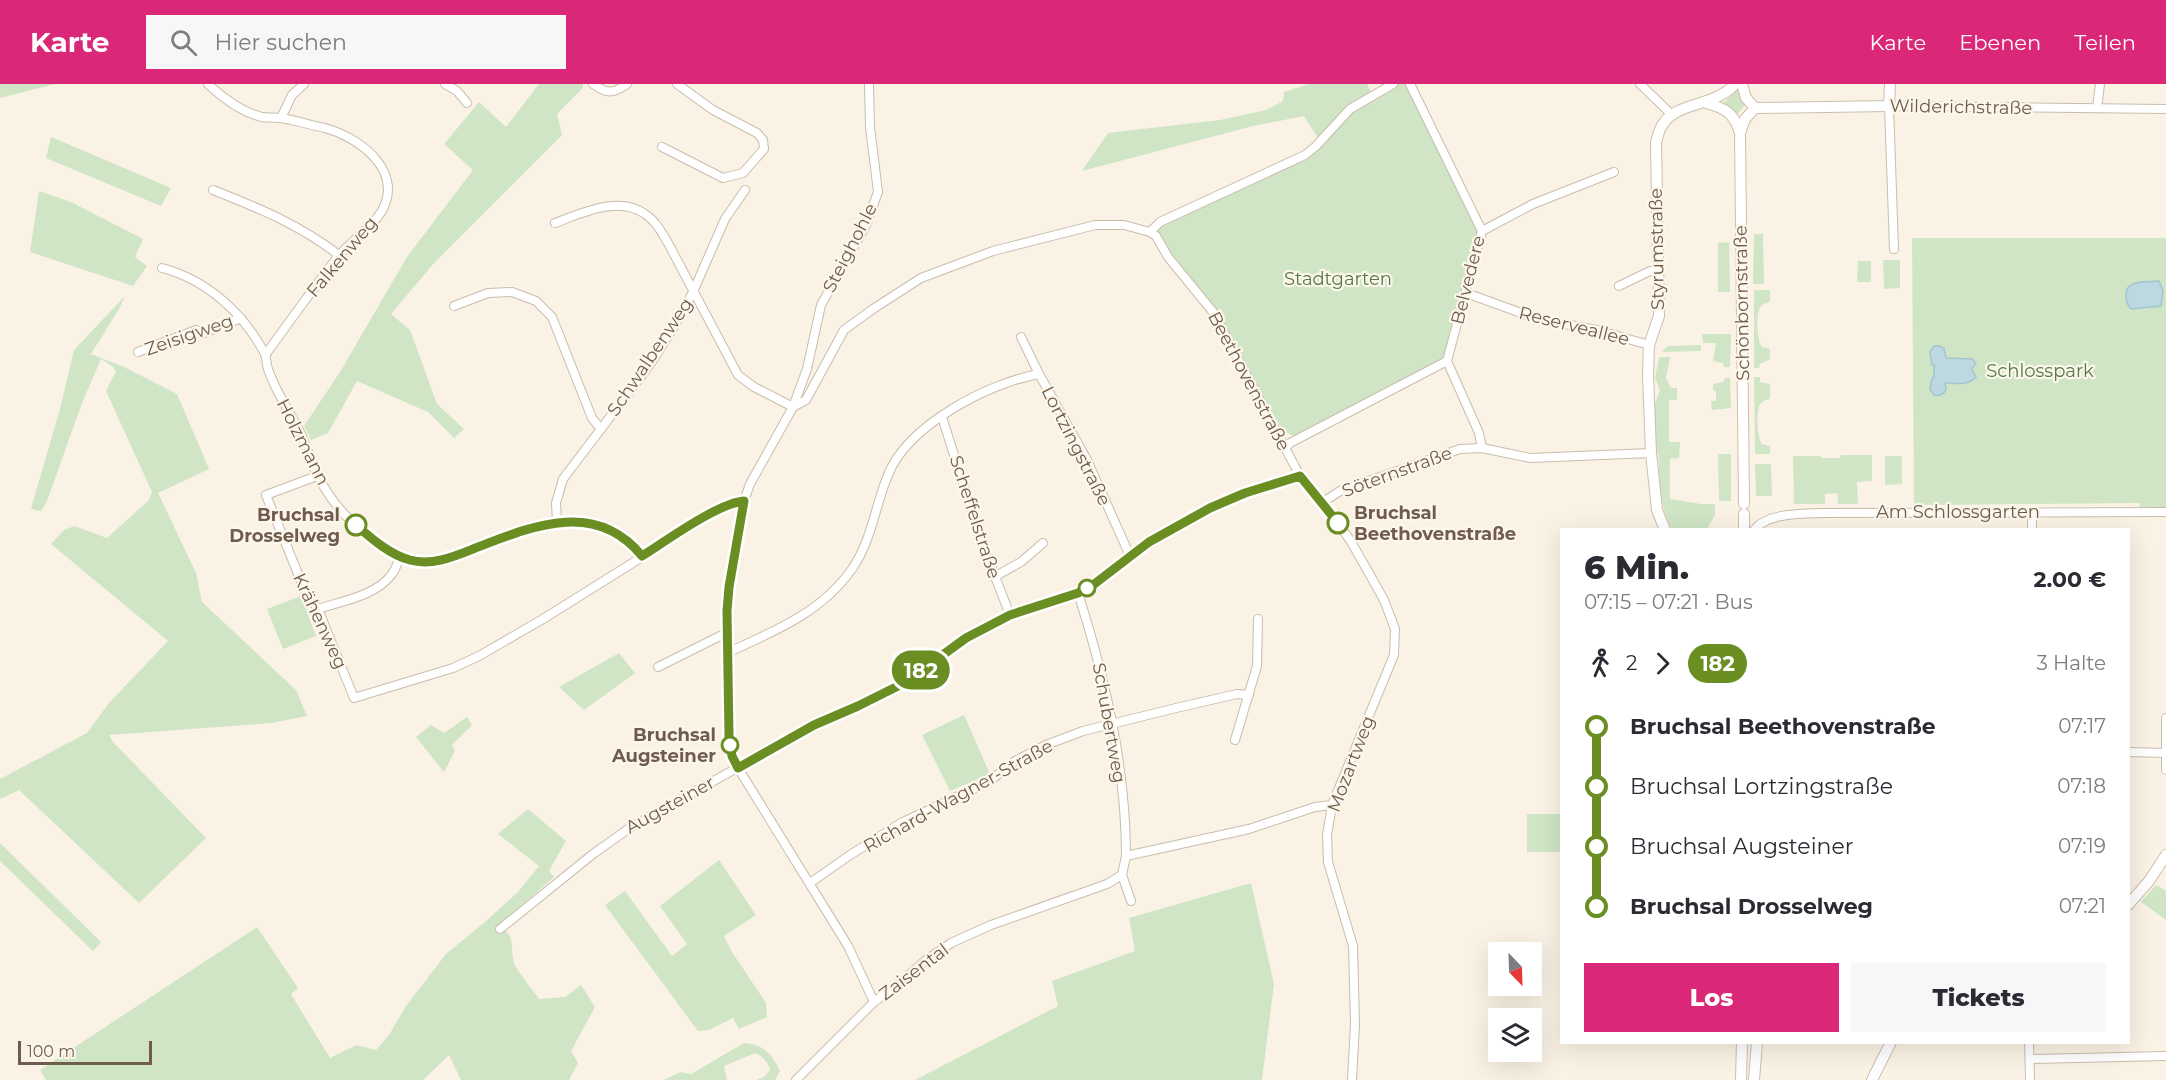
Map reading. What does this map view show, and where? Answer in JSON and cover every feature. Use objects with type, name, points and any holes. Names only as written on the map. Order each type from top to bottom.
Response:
[{"type":"main road","points":[[1671,114],[1706,103],[1726,93],[1735,84]]},
{"type":"main road","points":[[1740,133],[1745,119],[1755,108],[1746,98],[1742,84]]},
{"type":"main road","points":[[1889,106],[1890,84]]},
{"type":"main road","points":[[1706,103],[1725,108],[1733,115],[1740,133]]},
{"type":"main road","name":"Wilderichstraße","points":[[1755,108],[1889,106]]},
{"type":"main road","name":"Styrumstraße","points":[[1664,528],[1657,510],[1651,453],[1648,374],[1649,345],[1659,316],[1656,142],[1662,125],[1671,114]]},
{"type":"main road","name":"Schönbornstraße","points":[[1740,133],[1744,528]]},
{"type":"main road","points":[[2130,903],[2149,881],[2166,855]]},
{"type":"main road","points":[[1741,1080],[1742,1044]]},
{"type":"main road","points":[[1754,1080],[1756,1044]]},
{"type":"main road","points":[[1872,1080],[1890,1044]]},
{"type":"street","name":"Falkenweg","points":[[208,84],[238,108],[262,117],[281,118],[326,129],[346,137],[363,146],[377,159],[385,173],[387,191],[383,208],[366,229],[339,255],[266,354]]},
{"type":"street","points":[[281,118],[292,95],[304,84]]},
{"type":"street","points":[[445,84],[457,91],[466,103]]},
{"type":"street","points":[[594,84],[606,93],[612,93],[627,84]]},
{"type":"street","points":[[662,147],[723,178],[736,176],[748,169],[764,149],[763,140],[757,133],[713,110],[677,84]]},
{"type":"street","name":"Steighohle","points":[[793,407],[807,369],[821,305],[866,225],[878,192],[870,127],[869,84]]},
{"type":"street","points":[[874,1002],[848,946],[738,768],[732,756],[729,736],[729,587],[744,501],[750,484],[793,407],[806,400],[844,330],[921,278],[993,250],[1095,225],[1124,225],[1150,232],[1160,222],[1305,155],[1350,109],[1393,84]]},
{"type":"street","name":"Belvedere","points":[[1410,84],[1482,231],[1447,361]]},
{"type":"street","points":[[1640,84],[1671,114]]},
{"type":"street","points":[[2097,108],[2100,84]]},
{"type":"street","points":[[1889,106],[1894,249]]},
{"type":"street","name":"Wilderichstraße","points":[[1889,106],[2166,109]]},
{"type":"street","points":[[1482,231],[1533,204],[1614,172]]},
{"type":"street","points":[[213,190],[303,229],[339,255]]},
{"type":"street","name":"Schwalbenweg","points":[[556,522],[556,503],[563,479],[651,363],[674,328],[693,292],[725,219],[745,190]]},
{"type":"street","points":[[555,223],[610,206],[628,207],[645,213],[656,224],[668,243],[738,375],[754,387],[793,407]]},
{"type":"street","name":"Beethovenstraße","points":[[1150,232],[1156,236],[1168,257],[1214,312],[1300,476]]},
{"type":"street","name":"Holzmann","points":[[162,268],[178,272],[206,287],[223,299],[241,318],[266,354],[267,367],[301,435],[317,476],[337,505],[354,524],[375,541],[411,561],[431,562],[556,522],[584,522],[606,528],[632,544],[642,556]]},
{"type":"street","points":[[1619,286],[1650,271],[1657,271]]},
{"type":"street","points":[[454,306],[488,293],[512,292],[536,301],[552,317],[592,418],[601,429]]},
{"type":"street","name":"Reserveallee","points":[[1466,293],[1538,319],[1597,330],[1649,345]]},
{"type":"street","name":"Zeisigweg","points":[[138,352],[196,330],[204,333],[241,318]]},
{"type":"street","name":"Lortzingstraße","points":[[1021,337],[1039,374],[1088,460],[1130,556]]},
{"type":"street","points":[[1285,448],[1290,443],[1447,361],[1479,433],[1482,448]]},
{"type":"street","points":[[729,652],[793,622],[820,603],[836,588],[852,569],[866,542],[893,463],[908,444],[965,401],[991,387],[1039,374]]},
{"type":"street","name":"Scheffelstraße","points":[[942,417],[994,577],[1010,615]]},
{"type":"street","name":"Söternstraße","points":[[1323,502],[1340,491],[1460,449],[1482,448],[1530,458],[1651,453]]},
{"type":"street","name":"Krähenweg","points":[[317,476],[266,495],[304,591],[318,609],[354,698],[453,668],[479,656],[543,619],[642,556]]},
{"type":"street","name":"Augsteiner","points":[[500,929],[619,834],[814,725],[904,683],[966,638],[1010,615],[1078,593],[1105,577],[1130,556],[1165,533],[1210,508],[1245,493],[1300,476]]},
{"type":"street","name":"Mozartweg","points":[[1300,476],[1323,502],[1350,540],[1384,600],[1395,629],[1394,655],[1332,805],[1327,835],[1328,862],[1353,946],[1355,1024],[1352,1080]]},
{"type":"street","points":[[642,556],[714,512],[732,503],[744,501]]},
{"type":"street","name":"Am Schlossgarten","points":[[1755,528],[1758,524],[1770,519],[1798,514],[1848,512],[2166,512]]},
{"type":"street","points":[[2032,512],[2032,528]]},
{"type":"street","points":[[994,577],[1021,562],[1043,543]]},
{"type":"street","points":[[318,609],[382,585],[393,573],[400,556]]},
{"type":"street","name":"Schubertweg","points":[[1078,593],[1099,662],[1113,724],[1124,810],[1126,856]]},
{"type":"street","points":[[1235,740],[1257,666],[1258,619]]},
{"type":"street","points":[[658,667],[728,632]]},
{"type":"street","name":"Richard-Wagner-Straße","points":[[810,883],[903,822],[990,781],[1015,761],[1046,746],[1083,731],[1237,694],[1249,695]]},
{"type":"street","points":[[2166,718],[2166,770]]},
{"type":"street","points":[[2130,752],[2166,753]]},
{"type":"street","points":[[1131,901],[1122,875],[1126,856],[1249,829],[1315,807],[1332,805]]},
{"type":"street","name":"Zaisental","points":[[796,1080],[874,1002],[951,943],[992,925],[1107,884],[1122,875]]},
{"type":"street","points":[[2030,1044],[2030,1080]]},
{"type":"street","points":[[2030,1059],[2166,1056]]},
{"type":"green space","points":[[0,84],[55,84],[0,98]]},
{"type":"green space","points":[[539,84],[583,84],[583,88],[557,114],[562,135],[435,262],[391,314],[410,330],[437,404],[464,429],[454,438],[428,412],[357,381],[328,433],[311,440],[304,426],[340,372],[407,257],[473,170],[444,144],[479,102],[506,127]]},
{"type":"green space","name":"Stadtgarten","points":[[1309,84],[1367,84],[1373,95],[1391,84],[1406,84],[1479,230],[1450,362],[1295,436],[1284,432],[1251,379],[1215,311],[1170,255],[1157,231],[1163,223],[1321,143],[1304,116],[1253,126],[1082,171],[1108,133],[1220,120],[1266,110],[1283,101],[1284,92]]},
{"type":"green space","points":[[1739,89],[1745,105],[1737,115],[1722,104]]},
{"type":"green space","points":[[51,137],[171,188],[161,206],[46,158]]},
{"type":"green space","points":[[39,191],[71,202],[143,239],[135,257],[147,266],[133,286],[30,252]]},
{"type":"green space","points":[[1754,234],[1763,234],[1764,284],[1753,284]]},
{"type":"green space","name":"Schlosspark","points":[[1912,238],[2166,238],[2166,508],[2140,508],[2139,503],[1914,505]]},
{"type":"green space","points":[[1729,242],[1730,292],[1718,292],[1718,243]]},
{"type":"green space","points":[[1883,260],[1900,260],[1900,288],[1884,289]]},
{"type":"green space","points":[[1858,261],[1871,261],[1871,282],[1857,282]]},
{"type":"green space","points":[[1754,290],[1770,290],[1770,302],[1761,306],[1757,320],[1760,344],[1770,349],[1770,359],[1760,364],[1759,368],[1754,368]]},
{"type":"green space","points":[[125,296],[91,354],[124,367],[177,394],[209,469],[158,493],[196,573],[202,602],[296,690],[307,716],[272,723],[109,735],[113,742],[206,838],[139,903],[19,790],[0,799],[0,779],[87,733],[109,703],[168,641],[51,544],[64,530],[74,526],[107,538],[149,500],[152,492],[106,391],[116,371],[101,359],[82,403],[47,501],[42,510],[37,511],[31,508],[60,409],[74,350]]},
{"type":"green space","points":[[1702,334],[1731,334],[1730,367],[1724,367],[1723,363],[1713,361],[1716,343],[1703,343]]},
{"type":"green space","points":[[1701,345],[1701,351],[1662,352],[1668,346]]},
{"type":"green space","points":[[1659,357],[1670,357],[1666,378],[1671,388],[1677,388],[1677,400],[1669,400],[1669,442],[1680,442],[1679,458],[1670,459],[1670,499],[1715,504],[1715,515],[1708,528],[1672,528],[1668,520],[1661,493],[1658,453],[1651,453],[1649,405],[1655,403],[1660,390],[1655,378]]},
{"type":"green space","points":[[1754,377],[1760,377],[1760,382],[1770,384],[1770,399],[1761,403],[1757,417],[1760,441],[1770,446],[1770,454],[1755,454]]},
{"type":"green space","points":[[1725,378],[1730,378],[1731,408],[1712,410],[1711,401],[1716,401],[1713,384],[1723,382]]},
{"type":"green space","points":[[1718,454],[1731,454],[1731,501],[1719,501]]},
{"type":"green space","points":[[1841,455],[1872,455],[1872,481],[1857,482],[1858,504],[1838,504],[1837,493],[1825,494],[1825,504],[1794,504],[1793,456],[1840,458]]},
{"type":"green space","points":[[1885,456],[1902,456],[1902,484],[1885,485]]},
{"type":"green space","points":[[1755,464],[1771,464],[1772,496],[1756,496]]},
{"type":"green space","points":[[301,596],[316,636],[283,649],[267,609]]},
{"type":"green space","points":[[619,653],[635,673],[584,710],[559,687]]},
{"type":"green space","points":[[964,715],[990,774],[950,791],[922,735]]},
{"type":"green space","points":[[467,717],[472,725],[452,745],[455,751],[444,772],[416,737],[431,725],[444,733]]},
{"type":"green space","points":[[528,809],[566,841],[549,871],[554,877],[499,925],[510,937],[515,966],[539,999],[565,997],[581,985],[595,1007],[571,1051],[578,1063],[569,1080],[461,1080],[449,1055],[423,1080],[46,1080],[40,1070],[257,927],[298,988],[291,994],[330,1058],[356,1045],[376,1050],[446,954],[518,892],[539,866],[498,834]]},
{"type":"green space","points":[[1527,814],[1560,814],[1560,852],[1527,852]]},
{"type":"green space","points":[[0,843],[101,942],[93,951],[0,861]]},
{"type":"green space","points":[[719,860],[756,915],[724,936],[766,1003],[767,1017],[739,1029],[733,1018],[709,1030],[698,1031],[605,905],[625,891],[672,956],[687,944],[660,906]]},
{"type":"green space","points":[[1251,883],[1274,984],[1262,1080],[915,1080],[1058,1006],[1052,981],[1135,951],[1129,918]]},
{"type":"green space","points":[[2156,885],[2166,891],[2166,920],[2141,902]]},
{"type":"green space","points":[[744,1043],[757,1045],[770,1055],[780,1071],[775,1080],[756,1080],[764,1077],[770,1070],[765,1060],[755,1053],[724,1066],[727,1080],[664,1080],[680,1072],[691,1074]]},
{"type":"water","points":[[2159,281],[2163,291],[2161,306],[2131,309],[2126,296],[2130,286],[2139,282]]},
{"type":"water","points":[[1934,346],[1944,348],[1946,358],[1972,359],[1976,363],[1972,369],[1976,377],[1966,383],[1945,383],[1946,390],[1943,393],[1933,394],[1930,389],[1934,377],[1934,365],[1932,365],[1930,352]]},
{"type":"bus line","name":"182","points":[[356,525],[375,541],[411,561],[431,562],[449,558],[510,535],[556,522],[584,522],[606,528],[632,544],[642,556],[714,512],[732,503],[744,501],[727,611],[729,736],[732,756],[738,768],[814,725],[904,683],[966,638],[1010,615],[1078,593],[1093,585],[1149,542],[1210,508],[1245,493],[1300,476],[1338,523]]},
{"type":"place","name":"Bruchsal Beethovenstraße","points":[[1338,523]]},
{"type":"place","name":"Bruchsal Drosselweg","points":[[356,525]]},
{"type":"place","name":"Bruchsal Augsteiner","points":[[730,745]]}]
